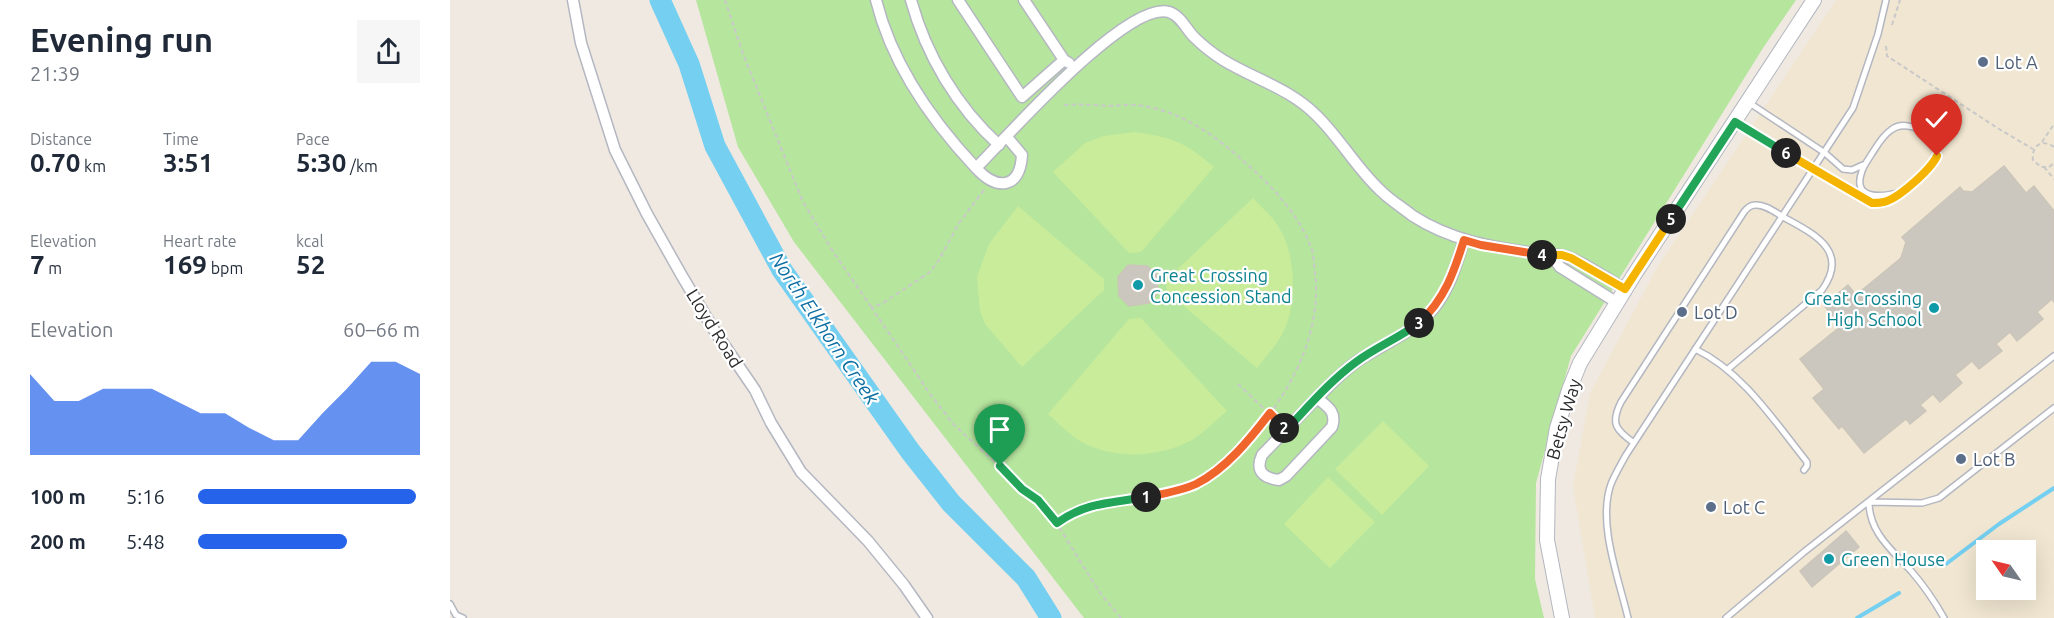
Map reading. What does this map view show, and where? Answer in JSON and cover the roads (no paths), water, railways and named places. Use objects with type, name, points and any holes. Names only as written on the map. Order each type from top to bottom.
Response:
[{"type":"street","name":"Lloyd Road","points":[[573,0],[581,43],[615,150],[668,250],[714,330],[755,390],[771,423],[801,472],[868,541],[904,585],[927,618]]},
{"type":"street","points":[[876,0],[888,36],[903,69],[924,106],[951,141],[992,182],[1004,183],[1017,176],[1021,167],[1022,155],[972,117],[951,89],[930,49],[911,0]]},
{"type":"street","points":[[958,0],[1022,97],[1064,60]]},
{"type":"street","points":[[1024,0],[1064,60],[1075,66]]},
{"type":"street","name":"Betsy Way","points":[[1562,618],[1546,540],[1548,479],[1557,428],[1580,363],[1625,289],[1814,0]]},
{"type":"street","points":[[976,168],[1075,66],[1103,41],[1140,16],[1152,11],[1171,12],[1180,19],[1192,36],[1211,52],[1232,66],[1276,86],[1306,105],[1334,132],[1354,160],[1381,191],[1414,216],[1446,234],[1481,245],[1571,258],[1625,289]]},
{"type":"street","points":[[1317,398],[1334,413],[1335,419],[1332,427],[1286,476],[1279,480],[1270,479],[1260,471],[1259,462],[1262,455],[1317,398],[1358,361],[1405,333],[1421,321],[1437,304],[1452,278],[1464,240]]},
{"type":"street","points":[[1552,256],[1560,267],[1616,303]]},
{"type":"street","points":[[1581,280],[1588,268]]},
{"type":"lane","points":[[1628,618],[1609,537],[1607,508],[1611,485],[1634,443],[1853,108],[1878,34],[1886,0]]},
{"type":"lane","points":[[1748,102],[1825,153],[1845,170],[1859,168],[1867,162]]},
{"type":"lane","points":[[1735,122],[1872,203],[1890,200],[1901,192],[1934,164],[1937,156],[1932,139],[1912,126],[1896,126],[1881,140],[1867,162],[1860,180],[1862,187],[1869,195],[1886,196],[1901,192]]},
{"type":"lane","points":[[1634,443],[1620,433],[1615,420],[1617,410],[1739,219],[1749,207],[1761,205],[1817,236],[1827,246],[1831,261],[1829,278],[1822,290],[1728,369]]},
{"type":"lane","points":[[1695,349],[1728,369],[1807,462],[1804,470]]},
{"type":"lane","points":[[1726,618],[1804,552],[2054,356]]},
{"type":"lane","points":[[1869,502],[1922,503],[1939,498],[2054,408]]},
{"type":"lane","points":[[1869,502],[1869,513],[1875,530],[1911,572],[1944,618]]},
{"type":"lane","points":[[450,604],[456,615],[464,618]]},
{"type":"waterway","name":"North Elkhorn Creek","points":[[660,0],[689,64],[715,146],[782,270],[910,451],[951,503],[1026,578],[1051,618]]},
{"type":"waterway","points":[[1946,564],[1999,524],[2054,488]]},
{"type":"waterway","points":[[1857,618],[1899,593]]},
{"type":"place","name":"Lot A","points":[[1983,62]]},
{"type":"place","name":"Great Crossing Concession Stand","points":[[1138,285]]},
{"type":"place","name":"Great Crossing High School","points":[[1934,308]]},
{"type":"place","name":"Lot D","points":[[1682,312]]},
{"type":"place","name":"Lot B","points":[[1961,459]]},
{"type":"place","name":"Lot C","points":[[1711,507]]},
{"type":"place","name":"Green House","points":[[1829,559]]}]
